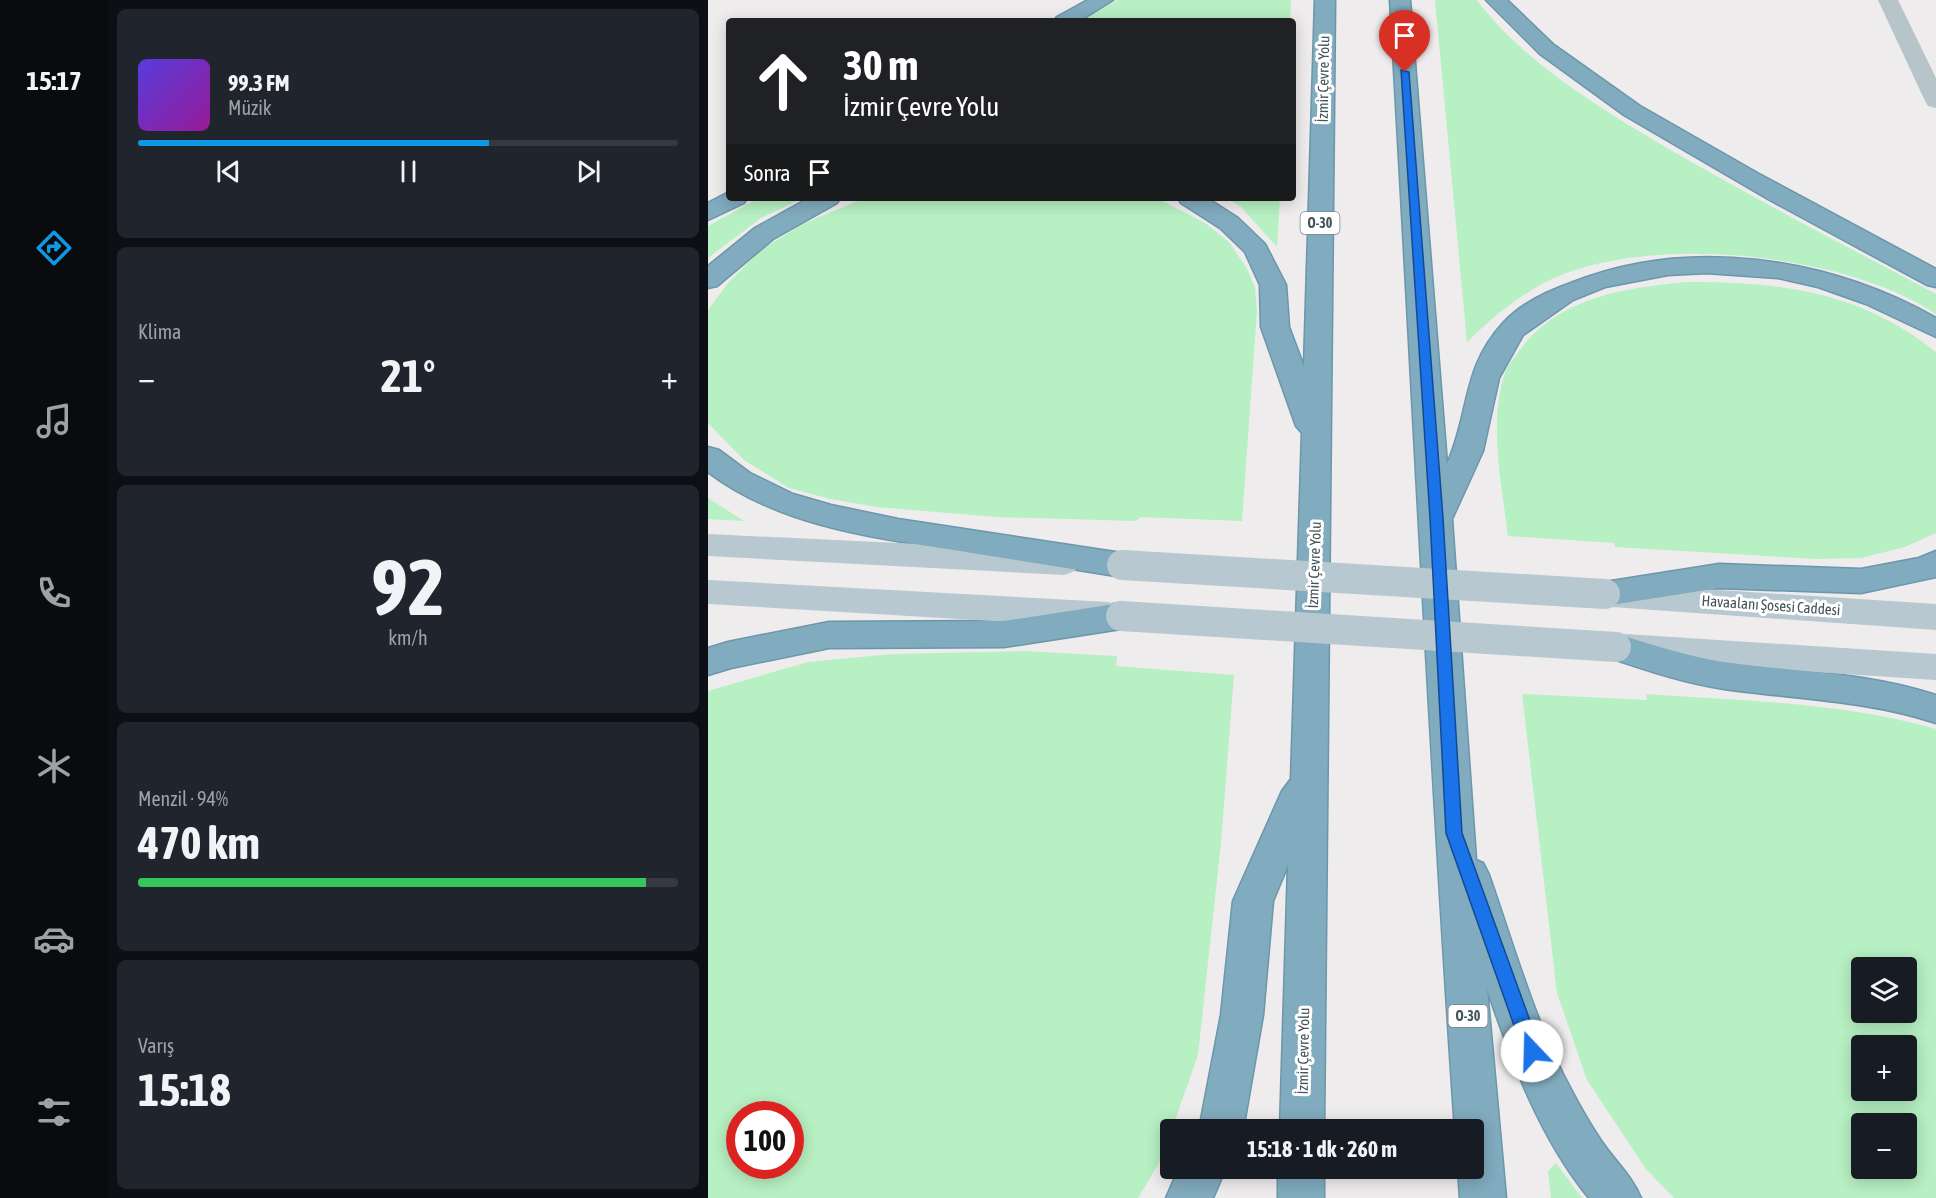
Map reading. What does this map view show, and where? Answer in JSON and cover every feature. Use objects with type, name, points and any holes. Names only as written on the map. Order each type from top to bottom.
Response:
[{"type":"highway","points":[[1070,18],[1103,0]]},
{"type":"highway","name":"İzmir Çevre Yolu","points":[[1302,1119],[1308,776],[1318,445],[1325,0]]},
{"type":"highway","name":"O-30","points":[[1400,0],[1436,518],[1454,833],[1483,1198]]},
{"type":"highway","points":[[1496,0],[1540,44],[1589,85],[1690,145],[1936,279]]},
{"type":"highway","points":[[708,213],[730,201]]},
{"type":"highway","points":[[708,280],[751,241],[789,216],[822,201]]},
{"type":"highway","points":[[1195,201],[1229,223],[1256,249],[1273,285],[1275,327],[1318,445]]},
{"type":"highway","points":[[1436,518],[1468,449],[1487,367],[1514,328],[1551,300],[1581,285],[1621,273],[1674,267],[1772,270],[1811,277],[1858,291],[1899,308],[1936,329]]},
{"type":"highway","points":[[708,457],[739,480],[782,502],[831,516],[898,530],[1122,566]]},
{"type":"highway","points":[[1605,594],[1719,576],[1862,581],[1927,568],[1936,563]]},
{"type":"highway","points":[[708,662],[728,655],[829,635],[1004,633],[1121,616]]},
{"type":"highway","points":[[1616,646],[1720,675],[1821,685],[1918,702],[1936,709]]},
{"type":"highway","points":[[1223,1119],[1242,1015],[1253,901],[1308,776]]},
{"type":"highway","points":[[1454,833],[1524,1031],[1555,1108],[1618,1198]]},
{"type":"highway","points":[[1190,1198],[1198,1179]]},
{"type":"highway","points":[[1301,1179],[1301,1198]]},
{"type":"main road","name":"Havaalanı Şosesi Caddesi","points":[[708,545],[1605,594],[1936,617]]},
{"type":"main road","points":[[708,592],[1936,667]]},
{"type":"street","points":[[1888,0],[1936,101]]},
{"type":"green space","points":[[1118,0],[1291,0],[1290,18],[1085,18]]},
{"type":"green space","points":[[1435,0],[1477,0],[1517,44],[1564,83],[1700,167],[1936,294],[1936,314],[1897,293],[1849,276],[1797,263],[1741,256],[1685,254],[1632,258],[1583,268],[1542,284],[1502,311],[1467,342]]},
{"type":"green space","points":[[754,201],[797,201],[761,218],[708,258],[708,226]]},
{"type":"green space","points":[[858,201],[1163,201],[1205,223],[1229,242],[1246,267],[1255,287],[1257,311],[1242,521],[1141,517],[1136,521],[996,517],[877,507],[830,499],[789,488],[744,460],[708,423],[708,310],[728,283],[762,249],[805,223]]},
{"type":"green space","points":[[1231,201],[1280,201],[1277,247],[1240,206]]},
{"type":"green space","points":[[1687,282],[1755,284],[1818,294],[1878,315],[1907,331],[1936,352],[1936,533],[1905,547],[1861,558],[1816,559],[1615,547],[1614,543],[1508,536],[1498,454],[1497,412],[1505,373],[1510,363],[1533,335],[1551,320],[1571,308],[1616,292]]},
{"type":"green space","points":[[708,498],[744,521],[708,519]]},
{"type":"green space","points":[[1024,651],[1117,656],[1116,666],[1234,675],[1221,843],[1198,1055],[1176,1119],[1160,1119],[1160,1161],[1138,1198],[708,1198],[708,691],[808,662],[892,654]]},
{"type":"green space","points":[[1522,694],[1647,700],[1646,694],[1793,704],[1865,713],[1936,729],[1936,1198],[1674,1198],[1646,1169],[1587,1080],[1557,993]]},
{"type":"green space","points":[[1556,1163],[1582,1198],[1551,1198],[1548,1171]]},
{"type":"route","points":[[1405,72],[1436,518],[1454,833],[1532,1051]]}]
